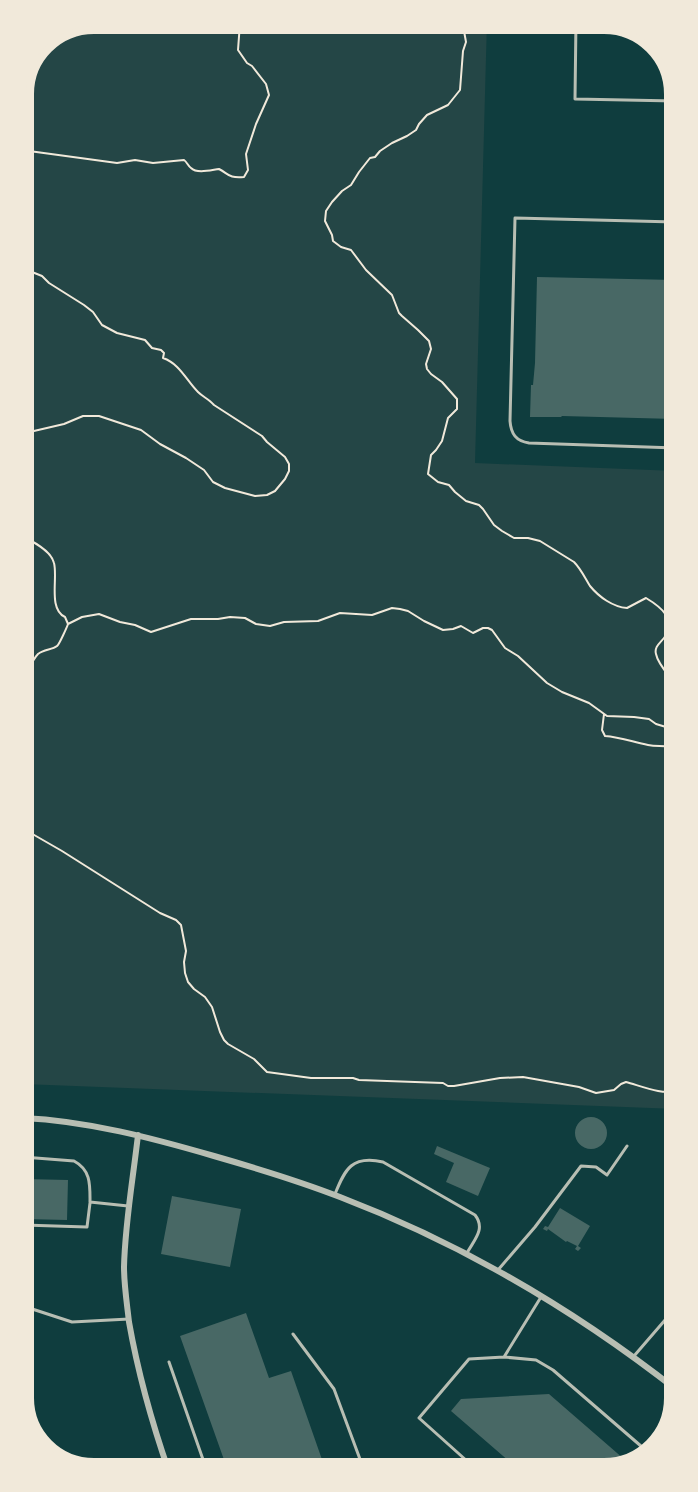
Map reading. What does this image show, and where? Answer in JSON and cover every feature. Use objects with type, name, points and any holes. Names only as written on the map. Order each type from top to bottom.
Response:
[{"type":"street","points":[[30,1119],[78,1124],[138,1135],[257,1168],[334,1195],[466,1254],[583,1322],[634,1356],[668,1383]]},
{"type":"street","points":[[138,1135],[126,1235],[124,1269],[126,1298],[140,1376],[166,1462]]},
{"type":"lane","points":[[576,30],[575,99],[668,101]]},
{"type":"lane","points":[[668,222],[515,218],[510,421],[513,435],[529,443],[668,448]]},
{"type":"lane","points":[[496,1271],[535,1227],[581,1166],[596,1167],[607,1175],[627,1146]]},
{"type":"lane","points":[[30,1156],[66,1159],[81,1164],[86,1170],[90,1184],[87,1227],[30,1225]]},
{"type":"lane","points":[[334,1195],[350,1166],[369,1160],[383,1162],[475,1215],[480,1229],[466,1254]]},
{"type":"lane","points":[[90,1202],[129,1206]]},
{"type":"lane","points":[[504,1357],[540,1297]]},
{"type":"lane","points":[[30,1308],[72,1322],[129,1318]]},
{"type":"lane","points":[[634,1356],[668,1317]]},
{"type":"lane","points":[[292,1334],[334,1389],[361,1462]]},
{"type":"lane","points":[[468,1462],[419,1418],[469,1359],[504,1357],[536,1360],[553,1370],[644,1448]]},
{"type":"lane","points":[[169,1362],[204,1462]]},
{"type":"path","points":[[30,151],[117,163],[135,160],[153,162],[184,160],[196,171],[219,169],[231,177],[244,177],[249,170],[246,154],[269,94],[266,84],[238,50],[239,30]]},
{"type":"path","points":[[466,30],[464,31],[466,42],[458,93],[448,105],[428,115],[416,130],[370,158],[351,185],[342,191],[326,211],[325,221],[333,241],[351,250],[366,270],[392,295],[399,313],[429,341],[431,352],[426,364],[429,372],[458,399],[458,409],[448,418],[442,441],[431,455],[428,474],[438,482],[449,485],[466,501],[479,505],[494,525],[502,531],[514,538],[540,541],[574,562],[594,591],[613,605],[627,608],[646,598],[664,609],[668,618]]},
{"type":"path","points":[[30,271],[42,276],[84,305],[93,312],[102,325],[117,333],[145,340],[152,348],[161,350],[164,353],[163,357],[189,379],[197,391],[210,399],[214,405],[262,436],[285,457],[289,464],[289,471],[275,491],[267,495],[253,496],[213,482],[204,470],[141,430],[99,416],[82,416],[64,424],[30,432]]},
{"type":"path","points":[[30,540],[36,542],[52,559],[57,611],[65,617],[68,624],[60,644],[38,654],[30,666]]},
{"type":"path","points":[[68,624],[82,617],[99,614],[151,632],[191,619],[245,618],[256,624],[270,626],[284,622],[318,621],[340,613],[372,615],[392,608],[400,609],[443,630],[461,626],[474,633],[488,628],[505,648],[518,656],[547,683],[562,692],[590,703],[610,716],[644,718],[656,724],[668,726]]},
{"type":"path","points":[[668,628],[666,636],[655,651],[659,663],[668,675]]},
{"type":"path","points":[[604,714],[602,730],[605,736],[655,746],[668,746]]},
{"type":"path","points":[[30,833],[181,925],[186,951],[185,973],[188,982],[213,1007],[224,1040],[254,1059],[267,1072],[278,1073],[282,1076],[443,1083],[448,1086],[500,1078],[524,1077],[579,1087],[596,1093],[610,1091],[626,1082],[668,1093]]},
{"type":"shaded area","points":[[94,30],[487,30],[475,463],[668,471],[668,1109],[30,1084],[30,90],[32,77],[43,55],[62,39],[73,33]]},
{"type":"building","points":[[537,277],[668,280],[668,419],[530,417],[531,385],[533,385]]},
{"type":"building","points":[[591,1117],[603,1121],[607,1133],[603,1145],[591,1149],[579,1145],[575,1133],[579,1121]]},
{"type":"building","points":[[437,1146],[490,1168],[478,1196],[446,1182],[454,1163],[434,1154]]},
{"type":"building","points":[[30,1179],[68,1180],[67,1220],[30,1219]]},
{"type":"building","points":[[172,1196],[241,1209],[230,1267],[161,1254]]},
{"type":"building","points":[[560,1208],[590,1226],[578,1246],[581,1248],[578,1251],[575,1249],[577,1246],[566,1242],[548,1229],[547,1231],[543,1229],[545,1226],[548,1227]]},
{"type":"building","points":[[246,1313],[269,1378],[291,1371],[323,1462],[225,1462],[180,1336]]},
{"type":"building","points":[[549,1394],[624,1459],[604,1462],[510,1462],[451,1411],[461,1399]]}]
